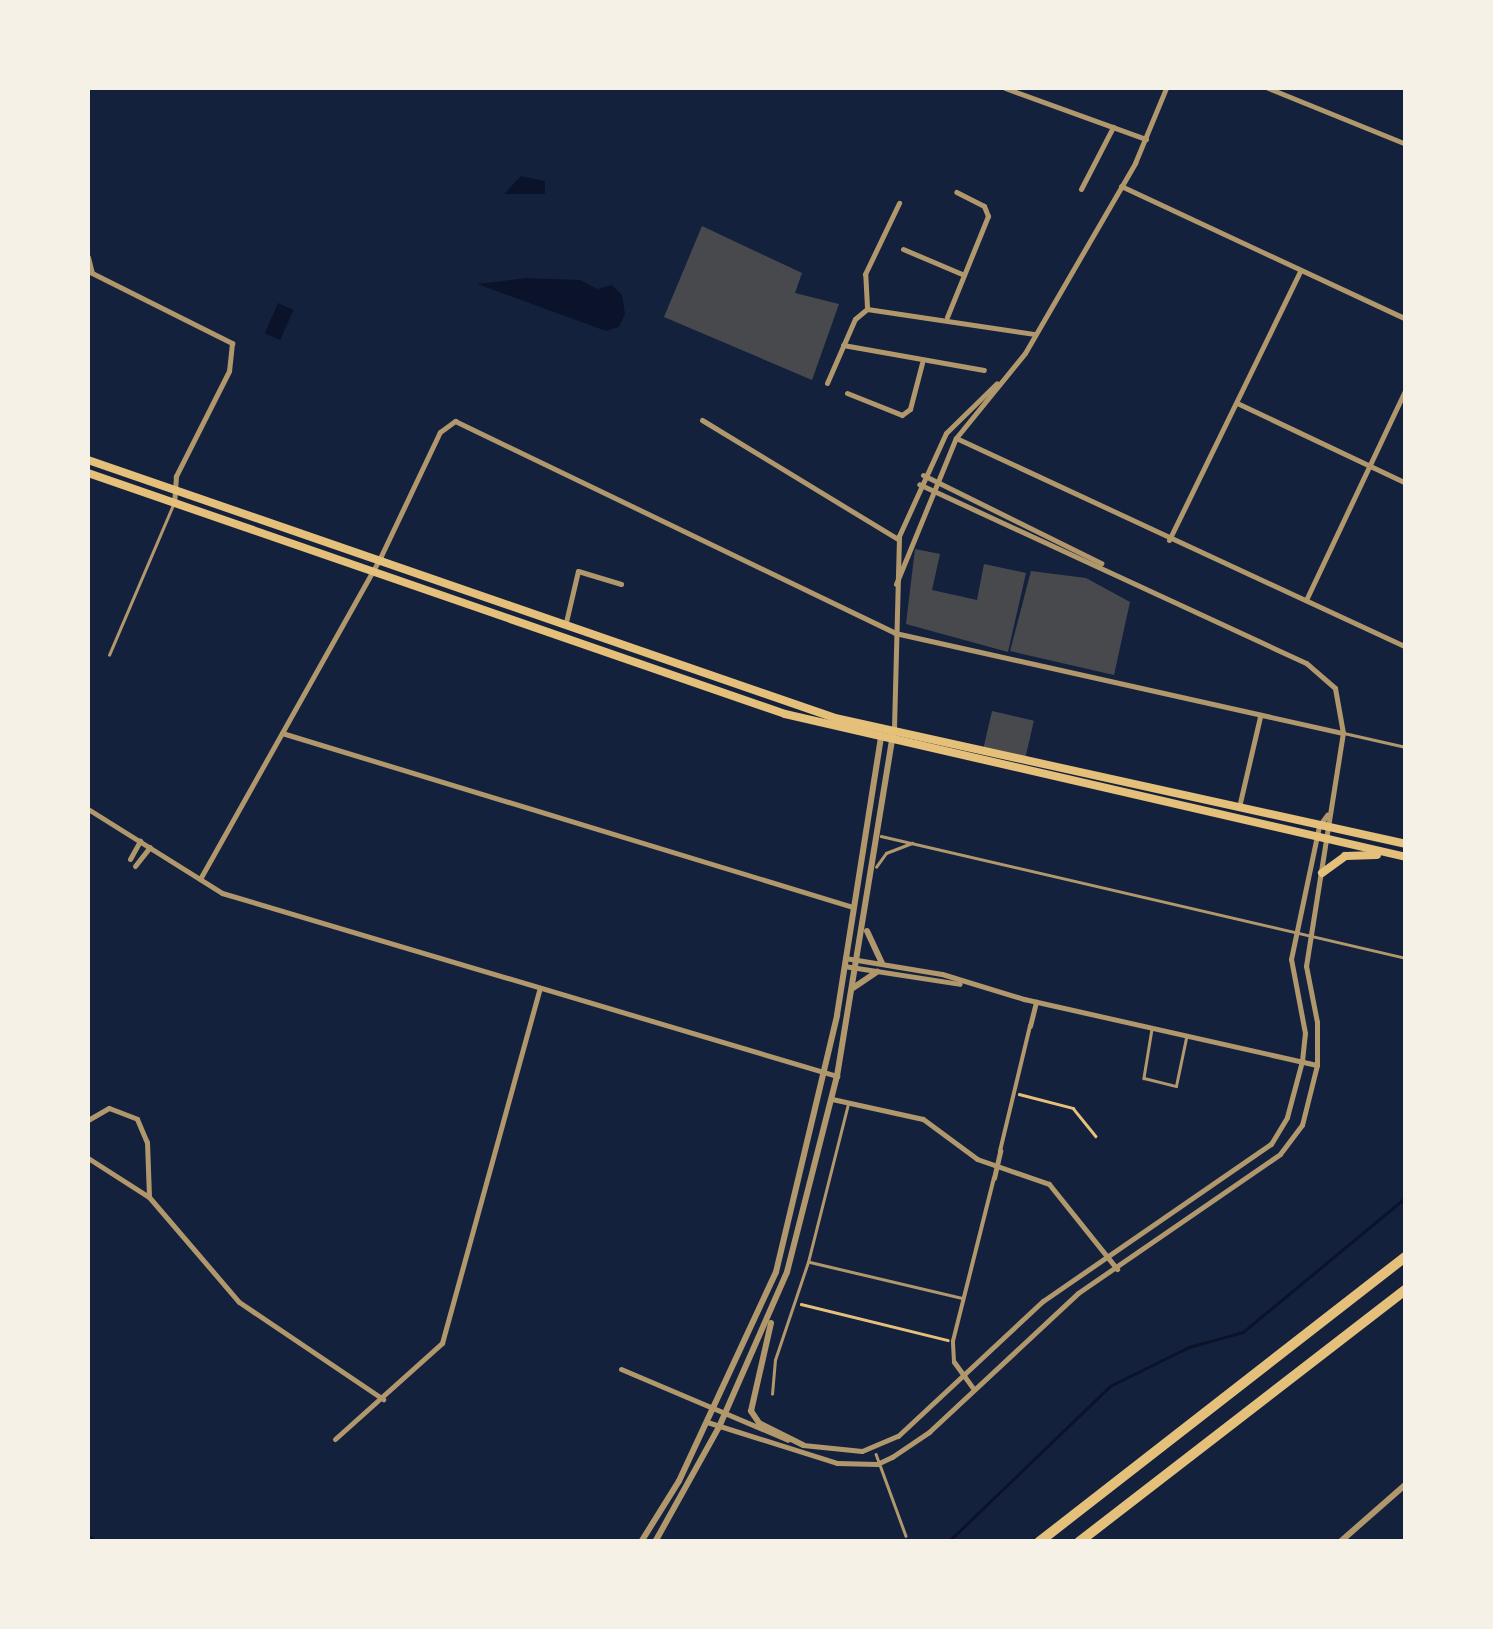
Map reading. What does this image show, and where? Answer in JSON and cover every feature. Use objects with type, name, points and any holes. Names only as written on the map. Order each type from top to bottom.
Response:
[{"type":"highway","points":[[1039,1542],[1406,1256]]},
{"type":"highway","points":[[1079,1542],[1406,1289]]},
{"type":"highway","points":[[1365,1323],[1406,1299]]},
{"type":"main road","points":[[88,460],[381,556],[786,703],[1319,826],[1330,834],[1406,858]]},
{"type":"main road","points":[[88,473],[785,714],[880,741],[1317,837],[1330,834],[1406,844]]},
{"type":"main road","points":[[1322,873],[1346,856],[1392,854]]},
{"type":"street","points":[[1005,88],[1146,140]]},
{"type":"street","points":[[896,584],[956,438],[1035,334],[1146,140],[1166,88]]},
{"type":"street","points":[[1268,88],[1406,144]]},
{"type":"street","points":[[1081,189],[1113,128]]},
{"type":"street","points":[[1121,186],[1406,320]]},
{"type":"street","points":[[947,318],[988,212],[956,192]]},
{"type":"street","points":[[867,308],[865,274],[899,203]]},
{"type":"street","points":[[903,248],[962,274]]},
{"type":"street","points":[[88,258],[92,273],[226,336],[232,348],[229,371],[176,476],[174,502]]},
{"type":"street","points":[[1170,540],[1300,272]]},
{"type":"street","points":[[827,383],[854,319],[867,308],[1035,334]]},
{"type":"street","points":[[843,345],[984,370]]},
{"type":"street","points":[[848,393],[902,415],[922,362]]},
{"type":"street","points":[[803,1445],[758,1423],[751,1412],[774,1307],[832,1098],[876,867],[894,728],[890,708],[898,539],[923,475],[954,420],[1004,378]]},
{"type":"street","points":[[1306,600],[1406,388]]},
{"type":"street","points":[[1237,402],[1406,483]]},
{"type":"street","points":[[702,420],[898,539]]},
{"type":"street","points":[[200,879],[381,556],[445,424],[461,422],[894,633],[1343,733]]},
{"type":"street","points":[[956,438],[1406,647]]},
{"type":"street","points":[[706,1422],[810,1458],[877,1464],[928,1432],[1051,1315],[1290,1146],[1316,1065],[1317,1022],[1306,973],[1330,834],[1327,816],[1343,733],[1340,699],[1330,680],[1281,651],[923,475]]},
{"type":"street","points":[[920,484],[1112,570]]},
{"type":"street","points":[[566,622],[578,570],[621,584]]},
{"type":"street","points":[[641,1542],[712,1412],[776,1272],[825,1072],[882,725],[890,708]]},
{"type":"street","points":[[1238,810],[1260,717]]},
{"type":"street","points":[[282,732],[853,908]]},
{"type":"street","points":[[88,809],[234,897],[836,1076]]},
{"type":"street","points":[[622,1369],[724,1418],[803,1445],[874,1448],[906,1430],[1043,1301],[1271,1144],[1287,1117],[1302,1061],[1305,1034],[1290,969],[1319,826],[1327,816]]},
{"type":"street","points":[[863,857],[881,836]]},
{"type":"street","points":[[130,859],[140,841]]},
{"type":"street","points":[[135,866],[150,846]]},
{"type":"street","points":[[867,920],[869,942],[882,963]]},
{"type":"street","points":[[844,962],[882,963],[1316,1065]]},
{"type":"street","points":[[857,964],[877,972],[963,984]]},
{"type":"street","points":[[852,988],[877,972]]},
{"type":"street","points":[[335,1439],[442,1343],[540,988]]},
{"type":"street","points":[[973,1388],[954,1362],[953,1341],[1036,1002]]},
{"type":"street","points":[[832,1098],[929,1122],[970,1155],[1061,1193],[1117,1269]]},
{"type":"street","points":[[88,1120],[109,1108],[138,1119],[147,1142],[148,1196]]},
{"type":"street","points":[[88,1158],[148,1196],[239,1302],[383,1398]]},
{"type":"street","points":[[655,1542],[720,1428],[774,1307]]},
{"type":"street","points":[[1340,1542],[1406,1484]]},
{"type":"lane","points":[[109,655],[174,502]]},
{"type":"lane","points":[[1343,733],[1406,748]]},
{"type":"lane","points":[[881,836],[1406,958]]},
{"type":"lane","points":[[876,867],[886,853],[914,843]]},
{"type":"lane","points":[[1153,1027],[1144,1078],[1176,1086],[1186,1035]]},
{"type":"lane","points":[[772,1394],[770,1379],[808,1262],[848,1102]]},
{"type":"lane","points":[[808,1262],[965,1299]]},
{"type":"lane","points":[[876,1454],[906,1536]]},
{"type":"path","points":[[1013,1093],[1072,1108],[1096,1136]]},
{"type":"path","points":[[794,1303],[953,1341]]},
{"type":"water","points":[[521,176],[545,181],[545,194],[504,194]]},
{"type":"water","points":[[526,278],[580,280],[597,289],[612,285],[622,295],[625,314],[619,327],[606,331],[477,284]]},
{"type":"water","points":[[278,303],[294,310],[280,340],[265,333]]},
{"type":"building","points":[[702,226],[802,273],[795,293],[839,304],[812,380],[664,317]]},
{"type":"building","points":[[915,549],[940,554],[932,590],[977,600],[984,564],[1026,573],[1008,652],[906,624]]},
{"type":"building","points":[[1031,571],[1086,578],[1130,602],[1114,675],[1010,651]]},
{"type":"building","points":[[992,711],[1034,721],[1025,760],[983,750]]},
{"type":"waterway","points":[[948,1542],[1110,1386],[1189,1347],[1243,1332],[1406,1197]]},
{"type":"waterway","points":[[88,1535],[97,1542]]}]
